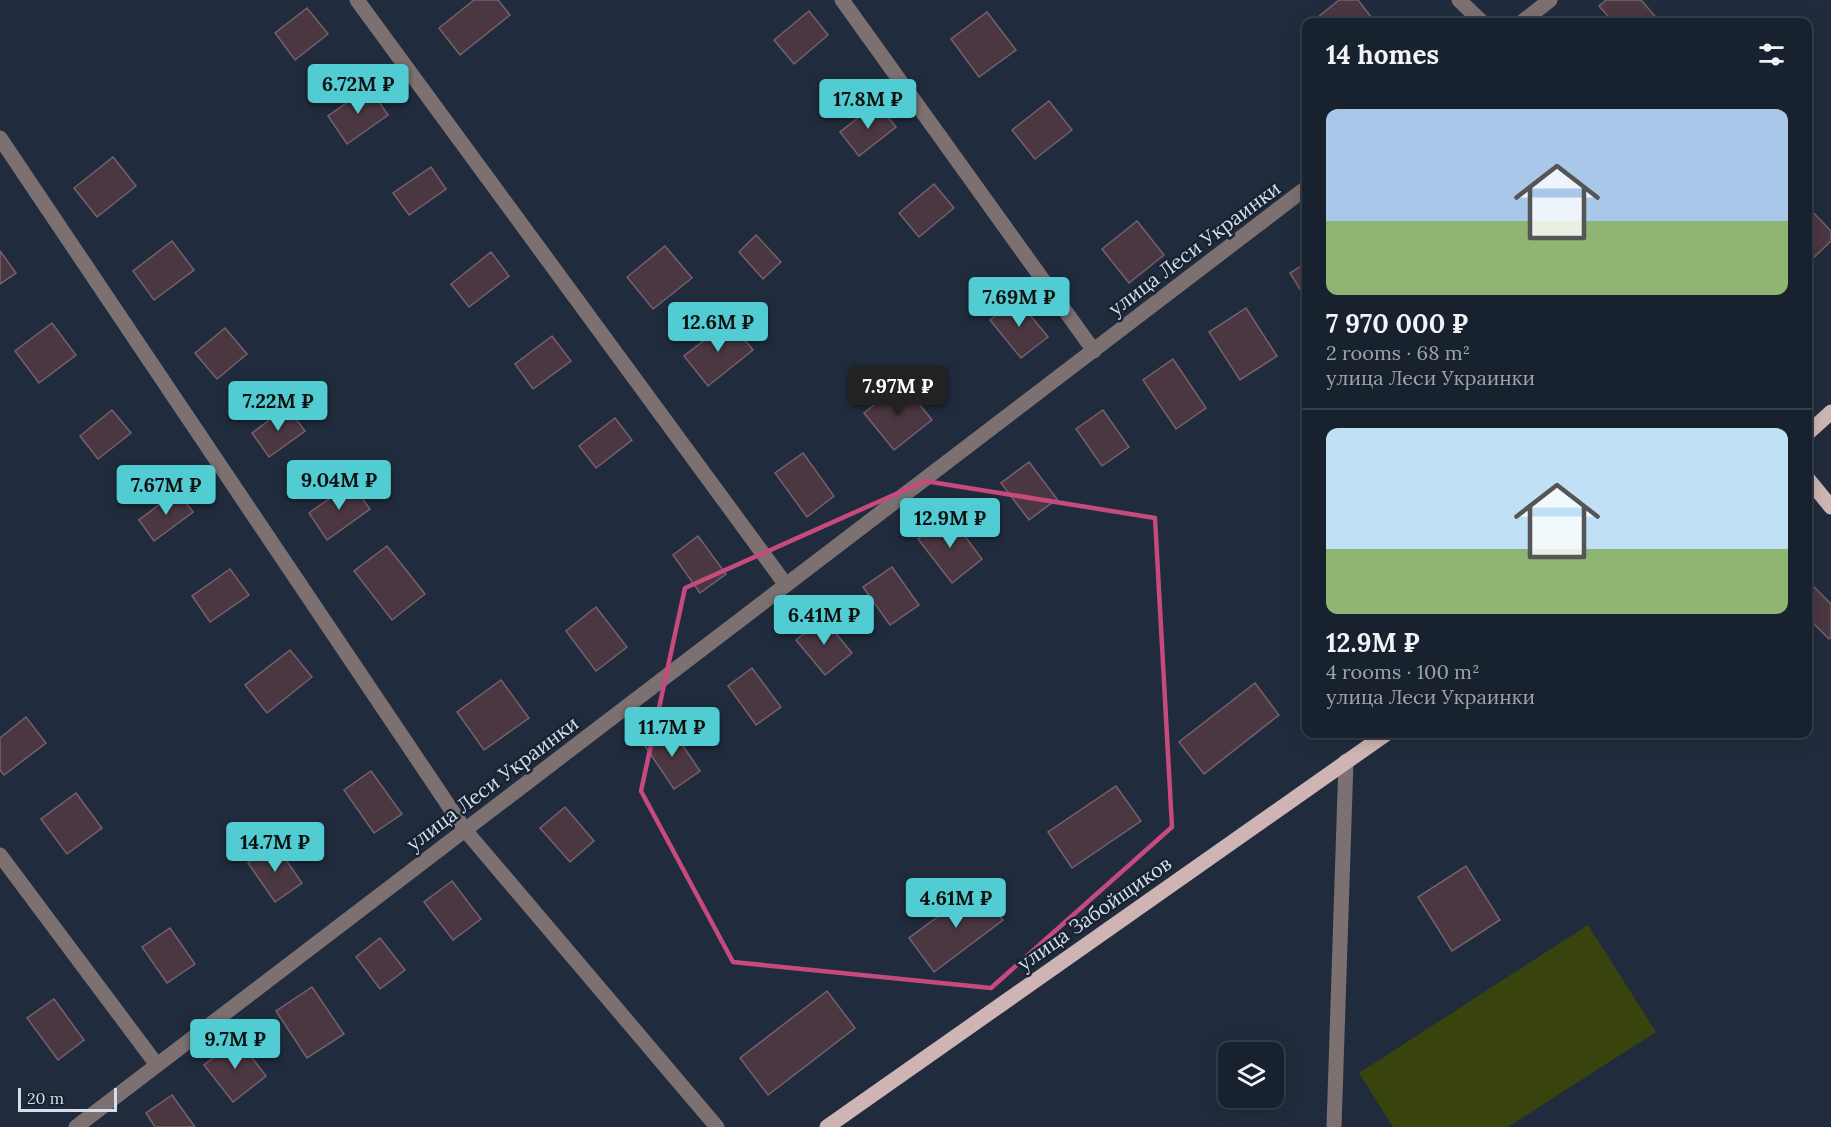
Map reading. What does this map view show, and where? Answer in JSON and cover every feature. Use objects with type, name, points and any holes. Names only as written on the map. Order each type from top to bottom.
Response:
[{"type":"main road","points":[[1812,429],[1831,412]]},
{"type":"main road","points":[[1812,484],[1831,507]]},
{"type":"main road","name":"улица Забойщиков","points":[[827,1127],[1380,738]]},
{"type":"street","points":[[357,0],[786,585]]},
{"type":"street","points":[[842,0],[1094,351]]},
{"type":"street","points":[[1459,0],[1478,18]]},
{"type":"street","points":[[1527,18],[1550,0]]},
{"type":"street","points":[[0,138],[465,830],[717,1127]]},
{"type":"street","name":"улица Леси Украинки","points":[[76,1127],[1302,191]]},
{"type":"street","points":[[1334,1127],[1346,762]]},
{"type":"street","points":[[0,855],[157,1065]]},
{"type":"highlighted area","points":[[925,481],[1155,518],[1172,827],[991,988],[733,962],[641,791],[685,588]]},
{"type":"green space","points":[[1588,925],[1656,1032],[1508,1127],[1393,1127],[1359,1073]]},
{"type":"building","points":[[474,0],[498,0],[510,15],[460,55],[439,28]]},
{"type":"building","points":[[1339,0],[1358,0],[1372,18],[1317,18]]},
{"type":"building","points":[[1606,0],[1641,0],[1657,18],[1610,18],[1599,6]]},
{"type":"building","points":[[307,8],[328,34],[295,60],[275,33]]},
{"type":"building","points":[[809,11],[828,35],[794,64],[774,40]]},
{"type":"building","points":[[987,12],[1016,50],[979,77],[951,39]]},
{"type":"building","points":[[369,87],[388,115],[347,144],[328,116]]},
{"type":"building","points":[[1049,101],[1072,130],[1035,159],[1012,130]]},
{"type":"building","points":[[877,103],[896,127],[859,156],[840,132]]},
{"type":"building","points":[[113,157],[136,186],[97,217],[74,188]]},
{"type":"building","points":[[431,167],[446,189],[409,215],[393,193]]},
{"type":"building","points":[[934,184],[954,208],[919,237],[899,213]]},
{"type":"building","points":[[1812,211],[1831,231],[1831,241],[1812,259]]},
{"type":"building","points":[[1137,221],[1164,255],[1129,283],[1102,249]]},
{"type":"building","points":[[756,235],[781,262],[763,279],[739,252]]},
{"type":"building","points":[[172,241],[194,270],[154,300],[133,271]]},
{"type":"building","points":[[665,246],[692,278],[653,309],[627,277]]},
{"type":"building","points":[[0,251],[16,273],[0,284]]},
{"type":"building","points":[[491,252],[509,276],[469,307],[451,284]]},
{"type":"building","points":[[1302,266],[1302,292],[1290,273]]},
{"type":"building","points":[[1017,299],[1048,337],[1021,358],[990,320]]},
{"type":"building","points":[[1246,308],[1277,356],[1240,380],[1209,332]]},
{"type":"building","points":[[729,321],[753,350],[708,386],[684,356]]},
{"type":"building","points":[[52,323],[76,355],[39,383],[15,351]]},
{"type":"building","points":[[225,328],[247,354],[217,379],[195,353]]},
{"type":"building","points":[[552,336],[571,361],[533,389],[515,364]]},
{"type":"building","points":[[1173,359],[1206,408],[1176,429],[1143,380]]},
{"type":"building","points":[[902,383],[932,420],[894,450],[864,413]]},
{"type":"building","points":[[287,407],[305,431],[269,457],[252,433]]},
{"type":"building","points":[[112,410],[131,433],[98,459],[80,436]]},
{"type":"building","points":[[1103,410],[1129,447],[1102,466],[1076,429]]},
{"type":"building","points":[[615,418],[632,440],[596,468],[579,446]]},
{"type":"building","points":[[803,453],[834,496],[807,517],[775,473]]},
{"type":"building","points":[[1029,462],[1057,499],[1029,520],[1001,483]]},
{"type":"building","points":[[351,483],[370,509],[327,540],[309,513]]},
{"type":"building","points":[[177,491],[193,512],[154,541],[139,520]]},
{"type":"building","points":[[949,515],[982,559],[952,583],[918,539]]},
{"type":"building","points":[[698,536],[726,574],[700,593],[673,555]]},
{"type":"building","points":[[387,546],[425,594],[392,620],[354,571]]},
{"type":"building","points":[[892,567],[919,605],[890,625],[863,587]]},
{"type":"building","points":[[230,569],[249,595],[210,622],[192,596]]},
{"type":"building","points":[[1812,585],[1831,604],[1831,637],[1829,639],[1812,622]]},
{"type":"building","points":[[596,607],[627,647],[596,671],[566,631]]},
{"type":"building","points":[[823,618],[852,653],[825,675],[796,640]]},
{"type":"building","points":[[290,650],[312,677],[267,713],[245,685]]},
{"type":"building","points":[[752,668],[781,707],[756,725],[728,686]]},
{"type":"building","points":[[501,680],[529,718],[484,750],[457,712]]},
{"type":"building","points":[[1255,683],[1279,715],[1204,774],[1179,742]]},
{"type":"building","points":[[26,717],[46,743],[4,775],[0,770],[0,738]]},
{"type":"building","points":[[671,728],[700,771],[674,789],[645,746]]},
{"type":"building","points":[[371,771],[402,814],[374,833],[344,790]]},
{"type":"building","points":[[1116,786],[1141,821],[1072,868],[1048,832]]},
{"type":"building","points":[[76,793],[102,828],[67,854],[41,819]]},
{"type":"building","points":[[565,807],[594,841],[570,862],[540,828]]},
{"type":"building","points":[[275,844],[302,883],[275,902],[248,863]]},
{"type":"building","points":[[1466,866],[1500,920],[1452,951],[1418,897]]},
{"type":"building","points":[[452,881],[481,919],[453,940],[424,902]]},
{"type":"building","points":[[978,887],[1003,920],[934,972],[909,938]]},
{"type":"building","points":[[170,928],[195,964],[167,983],[142,947]]},
{"type":"building","points":[[380,938],[405,970],[380,989],[356,957]]},
{"type":"building","points":[[312,987],[344,1034],[307,1058],[276,1011]]},
{"type":"building","points":[[827,991],[855,1028],[768,1095],[740,1058]]},
{"type":"building","points":[[54,999],[84,1040],[58,1060],[27,1018]]},
{"type":"building","points":[[238,1039],[266,1076],[233,1102],[204,1065]]},
{"type":"building","points":[[172,1095],[195,1127],[155,1127],[146,1113]]}]
